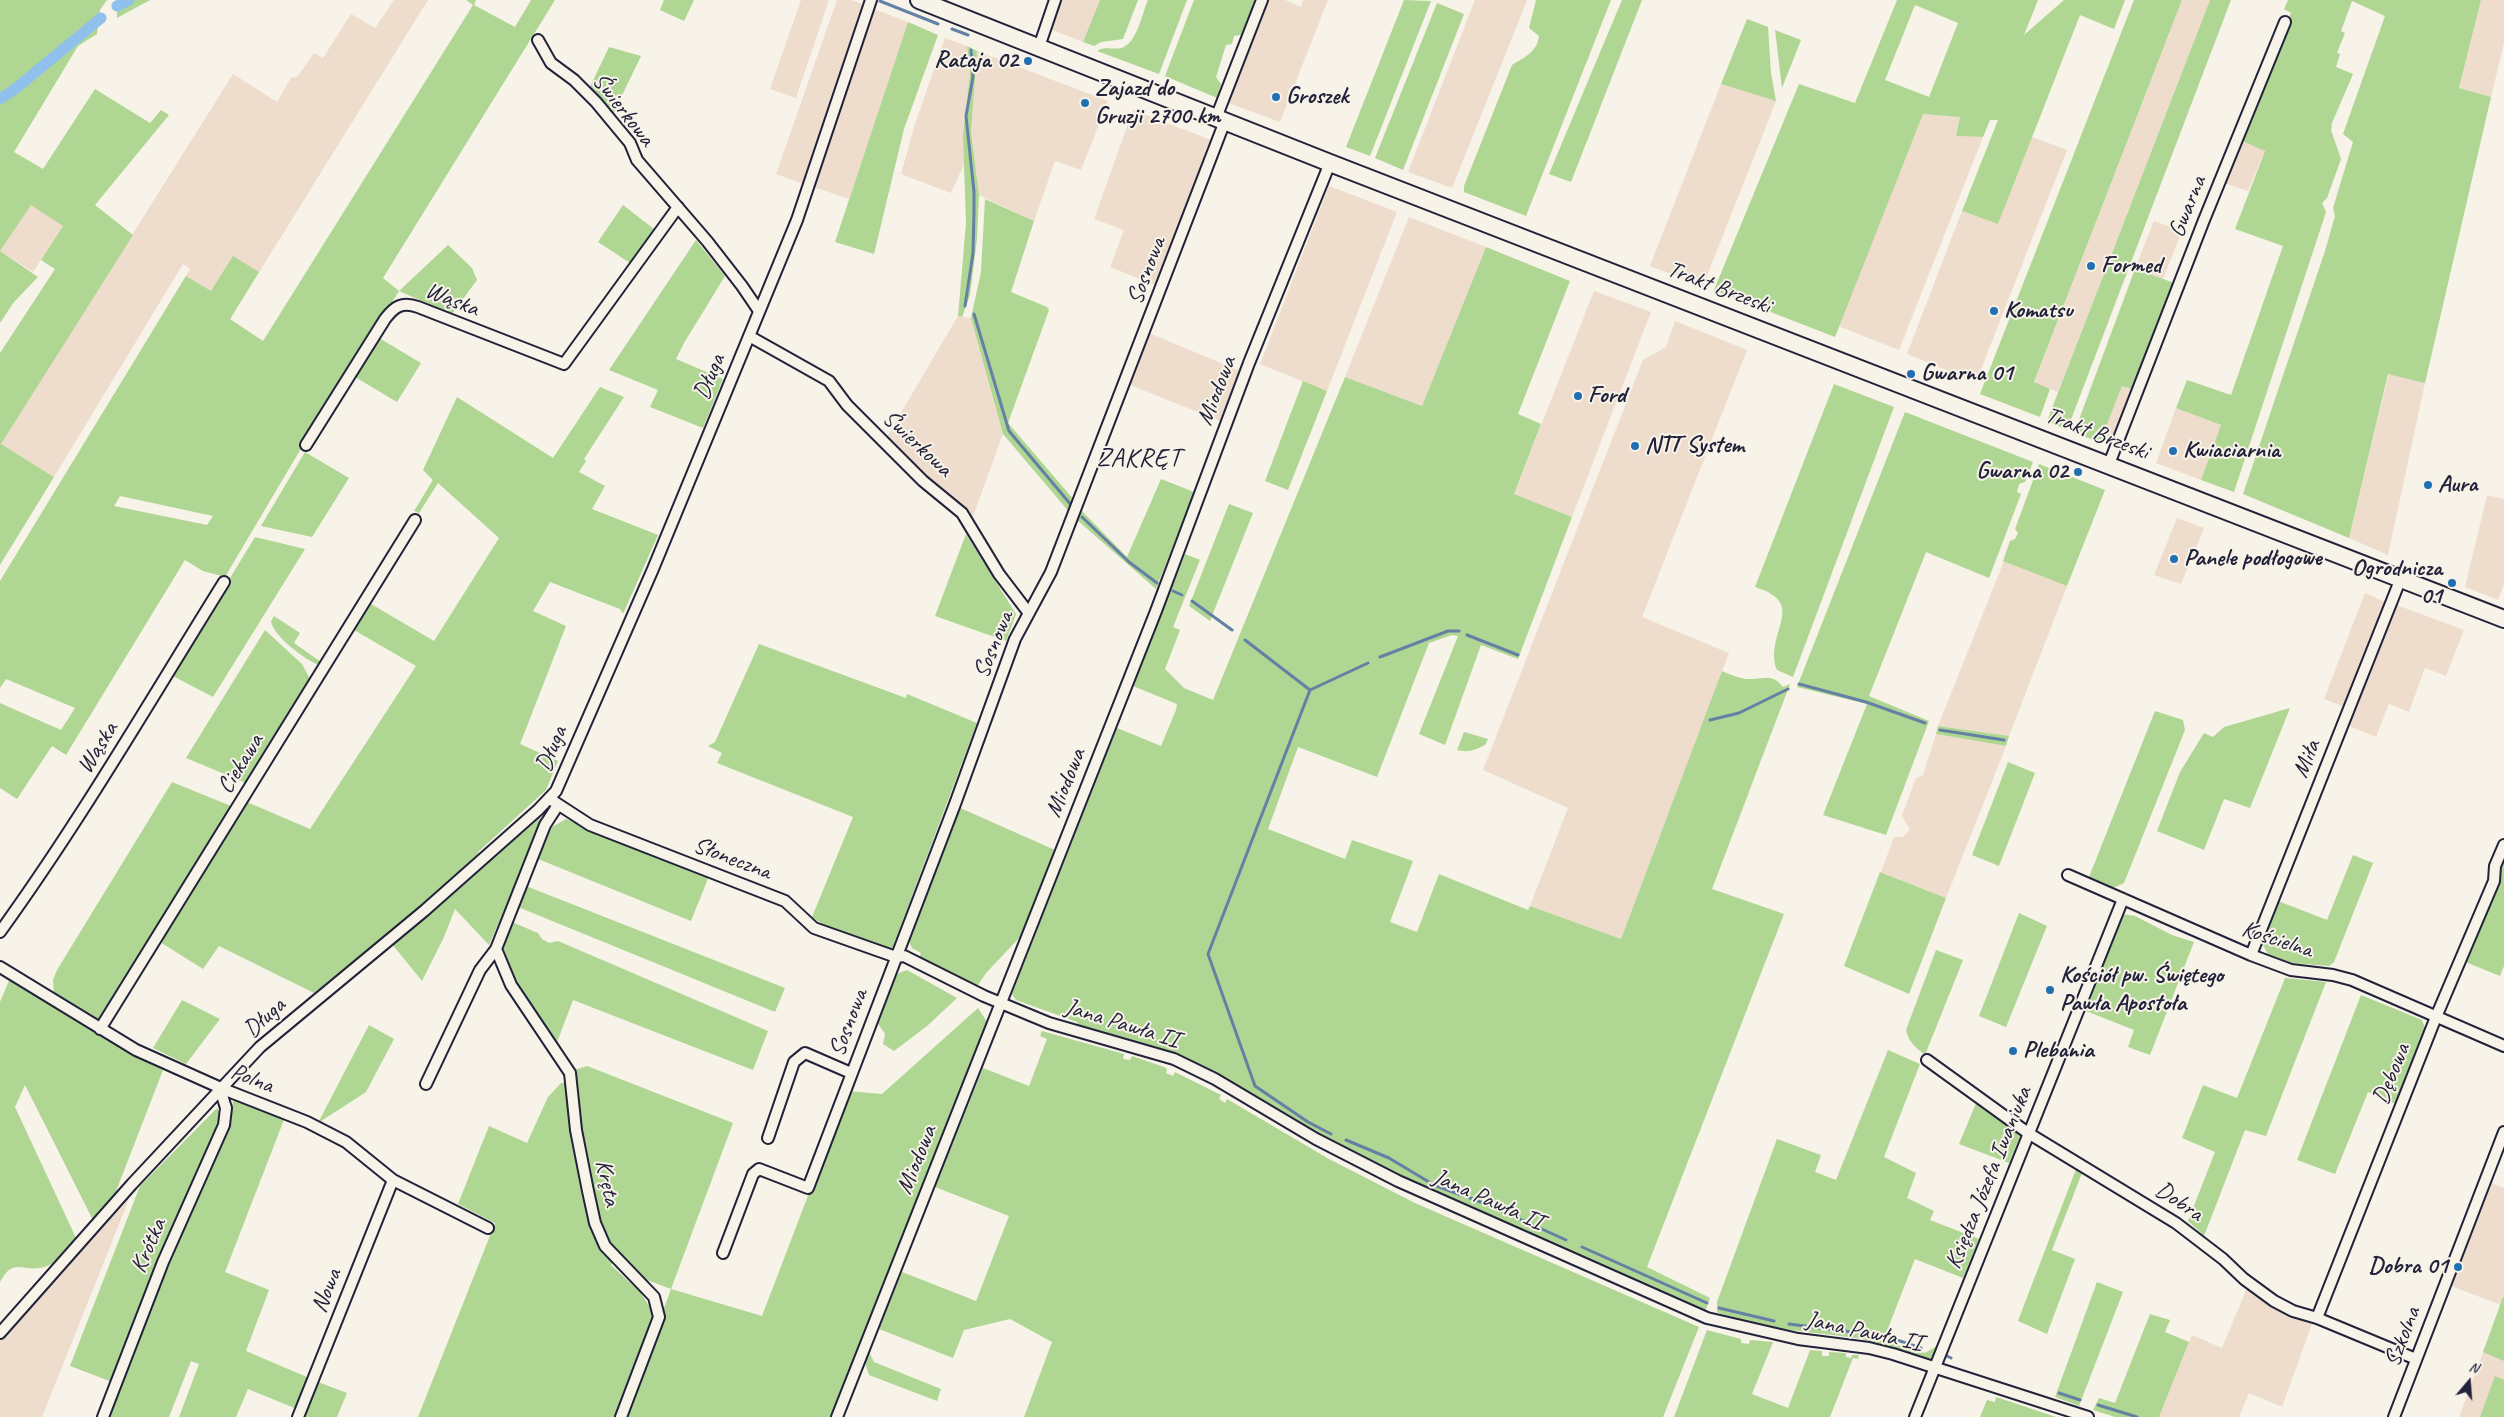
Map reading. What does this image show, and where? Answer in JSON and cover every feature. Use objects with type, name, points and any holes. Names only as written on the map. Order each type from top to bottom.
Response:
[{"type":"main road","name":"Trakt Brzeski","points":[[919,0],[1330,163],[2504,619]]},
{"type":"street","name":"Długa","points":[[0,1333],[132,1184],[222,1090],[260,1047],[554,802],[610,663],[653,569],[759,312],[820,155],[871,0]]},
{"type":"street","points":[[1040,47],[1055,0]]},
{"type":"street","name":"Sosnowa","points":[[723,1253],[753,1174],[759,1169],[808,1188],[955,804],[1015,639],[1051,572],[1221,119],[1262,0]]},
{"type":"street","name":"Gwarna","points":[[2109,464],[2204,220],[2286,22]]},
{"type":"street","name":"Świerkowa","points":[[538,40],[550,63],[574,80],[596,102],[630,143],[637,160],[737,278],[759,312]]},
{"type":"street","name":"Miodowa","points":[[837,1417],[1156,611],[1249,363],[1330,163]]},
{"type":"street","name":"Wąska","points":[[306,445],[385,319],[396,307],[401,305],[418,307],[564,364],[678,207]]},
{"type":"street","name":"Świerkowa","points":[[749,336],[829,381],[847,405],[923,481],[962,513],[999,574],[1028,612]]},
{"type":"street","name":"Ciekawa","points":[[100,1029],[415,520]]},
{"type":"street","name":"Miła","points":[[2251,955],[2401,578]]},
{"type":"street","name":"Wąska","points":[[0,932],[29,892],[108,770],[224,582]]},
{"type":"street","points":[[426,1084],[480,970],[496,949],[554,802]]},
{"type":"street","name":"Słoneczna","points":[[554,802],[590,825],[784,901],[814,928],[896,957]]},
{"type":"street","name":"Dębowa","points":[[2317,1318],[2436,1016],[2494,881],[2495,866],[2504,845]]},
{"type":"street","name":"Kościelna","points":[[2068,875],[2251,955],[2292,970],[2333,975],[2352,980],[2504,1046]]},
{"type":"street","name":"Księdza Józefa Iwaniuka","points":[[1915,1417],[2123,899]]},
{"type":"street","name":"Kręta","points":[[496,949],[511,985],[570,1073],[576,1130],[588,1192],[595,1223],[605,1246],[654,1297],[657,1308],[659,1317],[622,1417]]},
{"type":"street","name":"Jana Pawła II","points":[[896,957],[904,956],[914,960],[964,987],[1049,1022],[1174,1059],[1215,1079],[1323,1143],[1413,1189],[1707,1318],[1798,1340],[1869,1348],[2088,1417]]},
{"type":"street","name":"Polna","points":[[0,967],[136,1050],[222,1090],[307,1122],[346,1142],[393,1180],[488,1228]]},
{"type":"street","points":[[768,1138],[794,1062],[805,1053],[851,1073]]},
{"type":"street","name":"Dobra","points":[[1926,1060],[2028,1133],[2176,1223],[2274,1301],[2293,1311],[2317,1318],[2416,1359]]},
{"type":"street","name":"Krótka","points":[[103,1417],[163,1262],[224,1125],[226,1108],[222,1090]]},
{"type":"street","name":"Szkolna","points":[[2394,1417],[2504,1132]]},
{"type":"street","name":"Nowa","points":[[298,1417],[393,1180]]},
{"type":"shaded area","points":[[394,0],[428,0],[230,319],[110,402],[190,269],[183,264],[54,477],[1,444],[233,74],[277,102],[291,78],[298,76],[314,53],[323,58],[351,14],[375,28]]},
{"type":"shaded area","points":[[801,0],[829,0],[796,98],[770,89]]},
{"type":"shaded area","points":[[837,0],[851,0],[865,5],[804,184],[776,174]]},
{"type":"shaded area","points":[[1058,0],[1100,0],[1083,42],[1047,28]]},
{"type":"shaded area","points":[[1265,0],[1285,0],[1301,7],[1303,0],[1328,0],[1280,122],[1226,102],[1229,94],[1233,92],[1234,78]]},
{"type":"shaded area","points":[[1475,0],[1527,0],[1452,188],[1408,172]]},
{"type":"shaded area","points":[[2182,0],[2210,0],[2058,392],[2034,383]]},
{"type":"shaded area","points":[[2481,0],[2504,0],[2504,43],[2491,97],[2459,89]]},
{"type":"shaded area","points":[[874,9],[908,22],[849,199],[814,187]]},
{"type":"shaded area","points":[[945,38],[967,46],[970,73],[963,135],[965,162],[951,193],[901,174],[915,124]]},
{"type":"shaded area","points":[[977,51],[1108,101],[1081,170],[1055,161],[1034,221],[979,195],[971,132]]},
{"type":"shaded area","points":[[1721,84],[1776,101],[1703,286],[1650,266]]},
{"type":"shaded area","points":[[1133,110],[1211,140],[1205,151],[1208,156],[1158,286],[1110,267],[1124,230],[1094,219]]},
{"type":"shaded area","points":[[1923,114],[1960,117],[1956,136],[1983,137],[1899,350],[1838,326]]},
{"type":"shaded area","points":[[2032,137],[2067,150],[1976,382],[1907,354],[1962,211],[1998,224]]},
{"type":"shaded area","points":[[2240,140],[2265,150],[2248,191],[2224,183]]},
{"type":"shaded area","points":[[1329,186],[1397,212],[1327,391],[1260,364]]},
{"type":"shaded area","points":[[31,204],[63,226],[33,272],[0,251]]},
{"type":"shaded area","points":[[1409,217],[1486,247],[1422,406],[1345,377]]},
{"type":"shaded area","points":[[2154,221],[2182,231],[2163,279],[2135,269]]},
{"type":"shaded area","points":[[1594,291],[1651,312],[1572,517],[1514,494]]},
{"type":"shaded area","points":[[958,316],[971,318],[1003,434],[972,519],[886,438]]},
{"type":"shaded area","points":[[1675,321],[1747,350],[1642,617],[1729,653],[1621,939],[1530,906],[1568,808],[1483,770],[1643,360],[1666,347]]},
{"type":"shaded area","points":[[1149,333],[1240,371],[1220,421],[1128,384],[1134,370],[1137,370]]},
{"type":"shaded area","points":[[2389,373],[2425,383],[2388,555],[2349,538]]},
{"type":"shaded area","points":[[2122,386],[2135,390],[2113,447],[2100,442]]},
{"type":"shaded area","points":[[2176,408],[2221,425],[2201,480],[2156,463]]},
{"type":"shaded area","points":[[2487,495],[2504,499],[2504,584],[2498,600],[2465,587]]},
{"type":"shaded area","points":[[2177,518],[2204,528],[2181,584],[2154,575]]},
{"type":"shaded area","points":[[2004,561],[2067,586],[2009,736],[1938,726]]},
{"type":"shaded area","points":[[2365,593],[2385,602],[2344,707],[2324,699]]},
{"type":"shaded area","points":[[2394,604],[2464,630],[2446,676],[2425,668],[2409,712],[2389,704],[2376,737],[2347,725]]},
{"type":"shaded area","points":[[1936,734],[2006,746],[1946,898],[1881,872],[1894,837],[1903,837],[1910,830],[1902,816],[1916,778],[1923,775]]},
{"type":"shaded area","points":[[2492,1183],[2504,1188],[2504,1417],[2459,1417],[2501,1305],[2451,1286]]},
{"type":"shaded area","points":[[129,1199],[42,1417],[0,1417],[0,1340]]},
{"type":"shaded area","points":[[2247,1288],[2282,1312],[2312,1324],[2282,1407],[2249,1393],[2239,1417],[2159,1417],[2192,1335],[2222,1348]]},
{"type":"green space","points":[[0,0],[107,0],[100,10],[97,34],[78,46],[14,152],[43,169],[95,89],[150,123],[161,110],[169,115],[95,205],[133,235],[1,444],[54,477],[0,565],[0,353],[55,269],[41,260],[63,226],[31,205],[0,251]]},
{"type":"green space","points":[[117,0],[150,0],[117,18]]},
{"type":"green space","points":[[466,0],[476,0],[474,5],[515,27],[531,0],[555,0],[383,278],[399,291],[296,457],[225,577],[203,571],[185,560],[66,755],[52,746],[17,799],[0,788],[0,703],[61,730],[75,708],[6,679],[0,688],[0,581],[186,276],[211,291],[233,256],[259,272],[230,319],[263,341],[473,5]],"holes":[[[120,496],[213,516],[207,525],[114,506]]]},
{"type":"green space","points":[[664,0],[694,0],[684,21],[660,10]]},
{"type":"green space","points":[[1100,0],[1138,0],[1123,39],[1101,42],[1094,46],[1083,42]]},
{"type":"green space","points":[[1148,0],[1187,0],[1159,74],[1097,51],[1121,48],[1131,41]]},
{"type":"green space","points":[[1194,0],[1258,0],[1245,34],[1234,36],[1232,44],[1226,45],[1216,77],[1221,84],[1217,98],[1165,76]]},
{"type":"green space","points":[[1404,0],[1431,1],[1370,156],[1346,147]]},
{"type":"green space","points":[[1536,0],[1611,0],[1526,216],[1464,192],[1464,186],[1512,65],[1530,54],[1538,42],[1539,36],[1529,28]]},
{"type":"green space","points":[[1622,0],[1642,0],[1571,182],[1549,174]]},
{"type":"green space","points":[[1897,0],[2038,0],[2024,35],[2064,0],[2125,0],[2114,29],[2080,15],[1998,224],[1962,211],[1998,120],[1990,120],[1983,137],[1956,136],[1960,117],[1923,114],[1835,337],[1714,290],[1799,84],[1855,103]],"holes":[[[1915,5],[1958,23],[1929,97],[1885,80]]]},
{"type":"green space","points":[[2134,0],[2182,0],[2034,382],[2050,389],[2040,417],[1980,394]]},
{"type":"green space","points":[[2210,0],[2231,0],[2067,430],[2047,421]]},
{"type":"green space","points":[[2288,0],[2481,0],[2459,88],[2491,97],[2425,383],[2388,374],[2349,538],[2243,494],[2325,251],[2335,216],[2333,208],[2353,142],[2343,134],[2385,16],[2352,1],[2341,31],[2345,33],[2337,53],[2340,54],[2336,67],[2353,74],[2332,123],[2331,130],[2341,159],[2327,198],[2322,203],[2326,212],[2234,492],[2201,480],[2221,425],[2176,408],[2187,380],[2231,395],[2283,246],[2235,229],[2265,151],[2240,140],[2291,13],[2284,9]]},
{"type":"green space","points":[[1437,3],[1464,14],[1403,170],[1375,158]]},
{"type":"green space","points":[[1747,19],[1768,27],[1771,73],[1776,101],[1721,84]]},
{"type":"green space","points":[[908,22],[938,35],[904,129],[874,254],[835,242]]},
{"type":"green space","points":[[1775,30],[1801,40],[1782,88]]},
{"type":"green space","points":[[967,46],[977,51],[971,132],[979,195],[977,239],[970,295],[962,317],[958,316],[966,223],[963,135],[970,73]]},
{"type":"green space","points":[[609,47],[641,56],[612,116],[590,87]]},
{"type":"green space","points":[[985,199],[1034,221],[1011,292],[1047,307],[1049,310],[1008,423],[1075,501],[1070,513],[1003,434],[971,318],[981,272]]},
{"type":"green space","points":[[623,205],[654,229],[630,263],[598,242]]},
{"type":"green space","points":[[696,240],[725,276],[676,359],[723,379],[703,428],[650,407],[658,390],[609,370]]},
{"type":"green space","points":[[448,245],[472,268],[477,280],[452,314],[399,291]]},
{"type":"green space","points":[[1486,247],[1570,281],[1518,414],[1541,424],[1514,494],[1572,517],[1518,659],[1481,645],[1445,745],[1419,734],[1458,636],[1452,635],[1429,643],[1377,777],[1298,747],[1268,829],[1345,859],[1352,840],[1413,861],[1390,922],[1417,932],[1439,874],[1528,910],[1530,906],[1621,939],[1722,671],[1746,679],[1770,678],[1779,682],[1783,687],[1790,684],[1712,889],[1784,914],[1647,1267],[1710,1298],[1705,1312],[1508,1224],[1421,1188],[1299,1124],[1217,1075],[1170,1052],[1079,1026],[1077,1022],[1016,1000],[1012,994],[1117,728],[1161,746],[1176,710],[1177,704],[1133,686],[1185,554],[1200,560],[1173,627],[1180,630],[1165,669],[1184,688],[1213,700],[1345,377],[1422,406]]},
{"type":"green space","points":[[0,251],[38,277],[14,302],[0,323]]},
{"type":"green space","points":[[2135,269],[2177,284],[2135,390],[2122,386],[2100,442],[2074,433]]},
{"type":"green space","points":[[379,338],[421,363],[397,402],[355,377]]},
{"type":"green space","points":[[1303,381],[1327,391],[1288,490],[1265,481]]},
{"type":"green space","points":[[1834,384],[1894,407],[1793,677],[1777,670],[1774,657],[1781,621],[1782,611],[1780,602],[1771,594],[1755,587]]},
{"type":"green space","points":[[600,387],[624,397],[584,459],[586,461],[579,472],[605,486],[592,509],[658,535],[623,614],[620,609],[550,582],[533,611],[566,626],[520,744],[558,761],[546,790],[478,852],[475,861],[314,993],[219,946],[203,969],[160,942],[247,802],[310,829],[416,666],[354,630],[371,604],[434,641],[499,538],[438,483],[419,513],[414,511],[433,480],[423,470],[457,397],[553,458]]},
{"type":"green space","points":[[1905,412],[2033,462],[2025,482],[2019,484],[2017,492],[2021,494],[1989,578],[1926,552],[1869,696],[1929,721],[1886,835],[1823,815],[1867,704],[1797,687]]},
{"type":"green space","points":[[305,452],[349,478],[312,537],[261,526]]},
{"type":"green space","points":[[2039,464],[2105,490],[2067,586],[2003,561],[2010,541],[2015,539],[2018,533],[2015,529]]},
{"type":"green space","points":[[1161,479],[1194,492],[1156,589],[1076,519],[1080,509],[1127,557]]},
{"type":"green space","points":[[1229,504],[1253,513],[1210,621],[1189,606]]},
{"type":"green space","points":[[966,534],[1016,614],[1006,641],[935,616]]},
{"type":"green space","points":[[255,537],[305,549],[213,697],[171,675]]},
{"type":"green space","points":[[274,616],[300,633],[294,643],[321,662],[319,665],[298,653],[277,634],[271,621]]},
{"type":"green space","points":[[265,630],[302,664],[310,679],[246,783],[186,758]]},
{"type":"green space","points":[[759,644],[906,698],[907,694],[977,723],[892,949],[825,926],[812,917],[853,817],[717,763],[722,753],[708,746],[715,742]]},
{"type":"green space","points":[[2290,708],[2250,808],[2224,799],[2204,850],[2157,831],[2180,772],[2204,733],[2213,737],[2224,727]]},
{"type":"green space","points":[[2155,711],[2183,720],[2185,730],[2124,883],[2113,888],[2089,877]]},
{"type":"green space","points":[[1938,726],[2009,736],[2006,746],[1936,734]]},
{"type":"green space","points":[[1464,732],[1488,739],[1485,745],[1475,750],[1457,750]]},
{"type":"green space","points":[[2008,762],[2035,773],[1999,866],[1972,855]]},
{"type":"green space","points":[[172,782],[231,806],[97,1023],[54,995],[53,980],[57,970]]},
{"type":"green space","points":[[958,807],[1055,850],[1021,936],[986,973],[976,988],[919,958],[921,953],[912,948],[909,941]]},
{"type":"green space","points":[[546,813],[489,945],[455,909],[444,937],[422,981],[392,944]]},
{"type":"green space","points":[[566,819],[709,876],[691,921],[538,859],[552,827]]},
{"type":"green space","points":[[2353,855],[2373,863],[2334,962],[2329,966],[2291,963],[2268,954],[2263,945],[2278,901],[2327,920]]},
{"type":"green space","points":[[2504,858],[2504,966],[2500,976],[2463,961],[2500,874]]},
{"type":"green space","points":[[1880,872],[1946,898],[1909,994],[1844,966]]},
{"type":"green space","points":[[526,886],[785,988],[775,1012],[518,907]]},
{"type":"green space","points":[[2019,913],[2047,926],[2006,1027],[1979,1016]]},
{"type":"green space","points":[[2123,914],[2135,916],[2172,935],[2194,942],[2150,1055],[2128,1047],[2134,1030],[2086,1011]]},
{"type":"green space","points":[[512,922],[538,933],[542,939],[549,943],[558,941],[768,1031],[753,1070],[573,1000],[556,1045],[514,977],[503,947]]},
{"type":"green space","points":[[1936,950],[1963,960],[1925,1055],[1911,1041],[1906,1030]]},
{"type":"green space","points":[[907,970],[957,998],[927,1026],[894,1051],[883,1044],[885,1034],[877,1022],[894,975]]},
{"type":"green space","points":[[11,976],[82,1020],[129,1053],[163,1070],[113,1199],[93,1220],[25,1085],[15,1107],[76,1238],[54,1263],[37,1268],[15,1267],[5,1274],[0,1282],[0,1002]]},
{"type":"green space","points":[[2285,978],[2326,982],[2266,1136],[2245,1130],[2204,1236],[2188,1221],[2215,1152],[2182,1138],[2203,1085],[2237,1098]]},
{"type":"green space","points":[[2361,995],[2422,1020],[2426,1030],[2396,1104],[2368,1092],[2335,1174],[2297,1160]]},
{"type":"green space","points":[[182,1000],[220,1019],[186,1064],[153,1048]]},
{"type":"green space","points":[[978,1008],[987,1022],[830,1417],[624,1417],[671,1289],[762,1316],[848,1091],[882,1094]]},
{"type":"green space","points":[[369,1025],[394,1039],[366,1092],[318,1123]]},
{"type":"green space","points":[[1042,1031],[1124,1054],[1123,1059],[1130,1060],[1132,1056],[1164,1067],[1167,1069],[1166,1073],[1173,1076],[1175,1072],[1221,1095],[1219,1099],[1225,1103],[1227,1099],[1329,1159],[1415,1203],[1699,1327],[1663,1417],[1024,1417],[1052,1342],[1010,1319],[964,1330],[953,1358],[879,1329],[902,1272],[976,1301],[1009,1216],[935,1187],[983,1068],[1029,1086],[1047,1039],[1040,1036]]},
{"type":"green space","points":[[1888,1050],[1920,1064],[1884,1157],[1916,1173],[1907,1198],[1934,1211],[1930,1220],[1979,1239],[1963,1278],[1915,1259],[1883,1341],[1925,1353],[1937,1346],[1932,1358],[1925,1360],[1864,1339],[1766,1326],[1731,1318],[1717,1312],[1717,1302],[1777,1139],[1821,1155],[1815,1172],[1836,1180]]},
{"type":"green space","points":[[587,1066],[733,1123],[671,1289],[639,1277],[615,1253],[611,1265],[641,1293],[655,1316],[617,1417],[418,1417],[495,1223],[458,1204],[489,1126],[527,1143],[548,1097],[561,1083],[578,1082],[574,1070]]},
{"type":"green space","points":[[235,1097],[285,1117],[225,1272],[269,1290],[246,1351],[309,1378],[297,1409],[248,1389],[236,1417],[179,1417],[199,1364],[191,1361],[169,1417],[109,1417]]},
{"type":"green space","points":[[1977,1101],[2018,1129],[2020,1136],[2009,1163],[1959,1144]]},
{"type":"green space","points":[[217,1108],[220,1114],[217,1127],[187,1193],[112,1382],[70,1366],[140,1186]]},
{"type":"green space","points":[[2076,1169],[2082,1173],[2052,1250],[2075,1259],[2047,1334],[2018,1321]]},
{"type":"green space","points":[[2097,1282],[2123,1292],[2079,1406],[2055,1397]]},
{"type":"green space","points":[[2504,1298],[2504,1361],[2483,1352]]},
{"type":"green space","points":[[2150,1314],[2170,1320],[2165,1332],[2189,1342],[2159,1417],[2115,1417],[2093,1410],[2099,1398],[2115,1403]]},
{"type":"green space","points":[[1707,1330],[1741,1339],[1741,1343],[1749,1344],[1750,1340],[1773,1342],[1752,1394],[1788,1408],[1810,1350],[1822,1351],[1822,1356],[1829,1356],[1829,1352],[1846,1353],[1846,1357],[1851,1358],[1852,1355],[1859,1355],[1858,1359],[1853,1358],[1830,1417],[1674,1417]]},
{"type":"green space","points":[[869,1352],[874,1362],[941,1389],[937,1401],[869,1375],[865,1363]]},
{"type":"green space","points":[[2495,1376],[2504,1380],[2504,1417],[2480,1417]]},
{"type":"green space","points":[[318,1382],[347,1393],[337,1417],[304,1417]]},
{"type":"green space","points":[[1996,1397],[2056,1417],[1980,1417],[1987,1400],[1995,1402]]},
{"type":"waterway","points":[[117,6],[129,0]]},
{"type":"waterway","points":[[880,1],[938,24]]},
{"type":"waterway","points":[[0,99],[15,89],[101,18]]},
{"type":"waterway","points":[[952,29],[968,35]]},
{"type":"waterway","points":[[965,306],[973,253],[974,212],[974,192],[966,116],[973,77],[971,50]]},
{"type":"waterway","points":[[974,314],[1009,431],[1072,506]]},
{"type":"waterway","points":[[1082,517],[1129,562],[1157,583]]},
{"type":"waterway","points":[[1173,591],[1182,595]]},
{"type":"waterway","points":[[1192,601],[1232,630]]},
{"type":"waterway","points":[[1380,657],[1448,631],[1459,631]]},
{"type":"waterway","points":[[1467,635],[1518,655]]},
{"type":"waterway","points":[[1245,640],[1310,690],[1208,954],[1255,1086],[1308,1122],[1331,1134]]},
{"type":"waterway","points":[[1310,690],[1368,663]]},
{"type":"waterway","points":[[1799,684],[1866,702],[1925,723]]},
{"type":"waterway","points":[[1710,720],[1739,713],[1788,689]]},
{"type":"waterway","points":[[1940,730],[2004,740]]},
{"type":"waterway","points":[[1346,1140],[1389,1158],[1434,1185],[1461,1195]]},
{"type":"waterway","points":[[1470,1198],[1488,1205]]},
{"type":"waterway","points":[[1500,1210],[1566,1240]]},
{"type":"waterway","points":[[1582,1247],[1707,1303]]},
{"type":"waterway","points":[[1719,1308],[1774,1321]]},
{"type":"waterway","points":[[1789,1324],[1852,1332]]},
{"type":"waterway","points":[[1860,1333],[1882,1335],[1921,1348]]},
{"type":"waterway","points":[[1947,1356],[1951,1358]]},
{"type":"waterway","points":[[2059,1393],[2080,1400]]},
{"type":"waterway","points":[[2098,1405],[2137,1417]]},
{"type":"place","name":"Rataja 02","points":[[1028,61]]},
{"type":"place","name":"Groszek","points":[[1276,97]]},
{"type":"place","name":"Zajazd do Gruzji 2700 km","points":[[1085,103]]},
{"type":"place","name":"Formed","points":[[2091,266]]},
{"type":"place","name":"Komatsu","points":[[1994,311]]},
{"type":"place","name":"Gwarna 01","points":[[1911,374]]},
{"type":"place","name":"Ford","points":[[1578,396]]},
{"type":"place","name":"NTT System","points":[[1635,446]]},
{"type":"place","name":"Kwiaciarnia","points":[[2173,451]]},
{"type":"place","name":"Gwarna 02","points":[[2078,472]]},
{"type":"place","name":"Aura","points":[[2428,485]]},
{"type":"place","name":"Panele podłogowe","points":[[2174,559]]},
{"type":"place","name":"Ogrodnicza 01","points":[[2452,583]]},
{"type":"place","name":"Kościół pw. Świętego Pawła Apostoła","points":[[2050,990]]},
{"type":"place","name":"Plebania","points":[[2013,1051]]},
{"type":"place","name":"Dobra 01","points":[[2458,1267]]},
{"type":"district","name":"ZAKRĘT","points":[[1139,459]]}]
